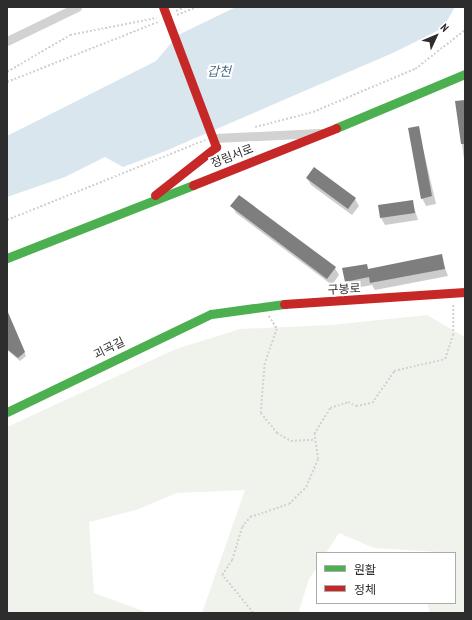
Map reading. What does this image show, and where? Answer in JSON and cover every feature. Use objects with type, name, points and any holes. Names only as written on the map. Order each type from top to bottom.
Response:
[{"type":"street","points":[[7,41],[77,7]]},
{"type":"street","points":[[147,204],[214,151],[214,136],[167,15]]},
{"type":"street","name":"정림서로","points":[[7,258],[147,204],[465,74]]},
{"type":"street","points":[[214,136],[321,134]]},
{"type":"street","name":"구봉로","points":[[224,312],[263,306],[463,293]]},
{"type":"street","name":"괴곡길","points":[[7,412],[190,322],[224,312]]},
{"type":"path","points":[[7,82],[185,7]]},
{"type":"path","points":[[7,72],[70,35],[167,15],[197,7]]},
{"type":"path","points":[[253,613],[222,575],[246,521],[290,504],[306,487],[318,459],[313,440],[317,426],[330,408],[348,402],[356,406],[372,403],[394,371],[446,359],[453,335],[452,307],[463,293]]},
{"type":"path","points":[[263,306],[277,328],[265,363],[261,413],[265,422],[291,441],[313,440]]},
{"type":"shaded area","points":[[427,315],[465,337],[465,613],[430,613],[427,604],[456,604],[456,552],[374,548],[339,533],[327,552],[316,552],[316,568],[309,579],[299,611],[302,613],[202,613],[245,490],[177,493],[136,510],[89,522],[94,593],[149,613],[7,613],[7,427],[176,349],[240,329],[331,325]]},
{"type":"water","name":"갑천","points":[[236,7],[455,7],[443,28],[395,52],[163,152],[123,167],[105,157],[65,177],[7,197],[7,136],[156,61],[178,35]]},
{"type":"building","points":[[465,100],[465,144],[461,144],[455,101]]},
{"type":"building","points":[[419,126],[432,196],[421,199],[408,128]]},
{"type":"building","points":[[314,167],[356,198],[348,209],[306,178]]},
{"type":"building","points":[[239,195],[336,267],[327,279],[230,206]]},
{"type":"building","points":[[413,200],[415,213],[380,218],[378,205]]},
{"type":"building","points":[[442,254],[445,269],[370,283],[369,277],[345,282],[342,268],[367,264],[368,269]]},
{"type":"building","points":[[7,310],[25,352],[18,358],[7,349]]},
{"type":"traffic: fast","points":[[336,128],[465,74]]},
{"type":"traffic: fast","points":[[7,258],[193,185]]},
{"type":"traffic: fast","points":[[7,412],[211,314],[284,304]]},
{"type":"traffic: jam","points":[[155,195],[216,147],[163,7]]},
{"type":"traffic: jam","points":[[193,185],[336,128]]},
{"type":"traffic: jam","points":[[284,304],[465,292]]}]
